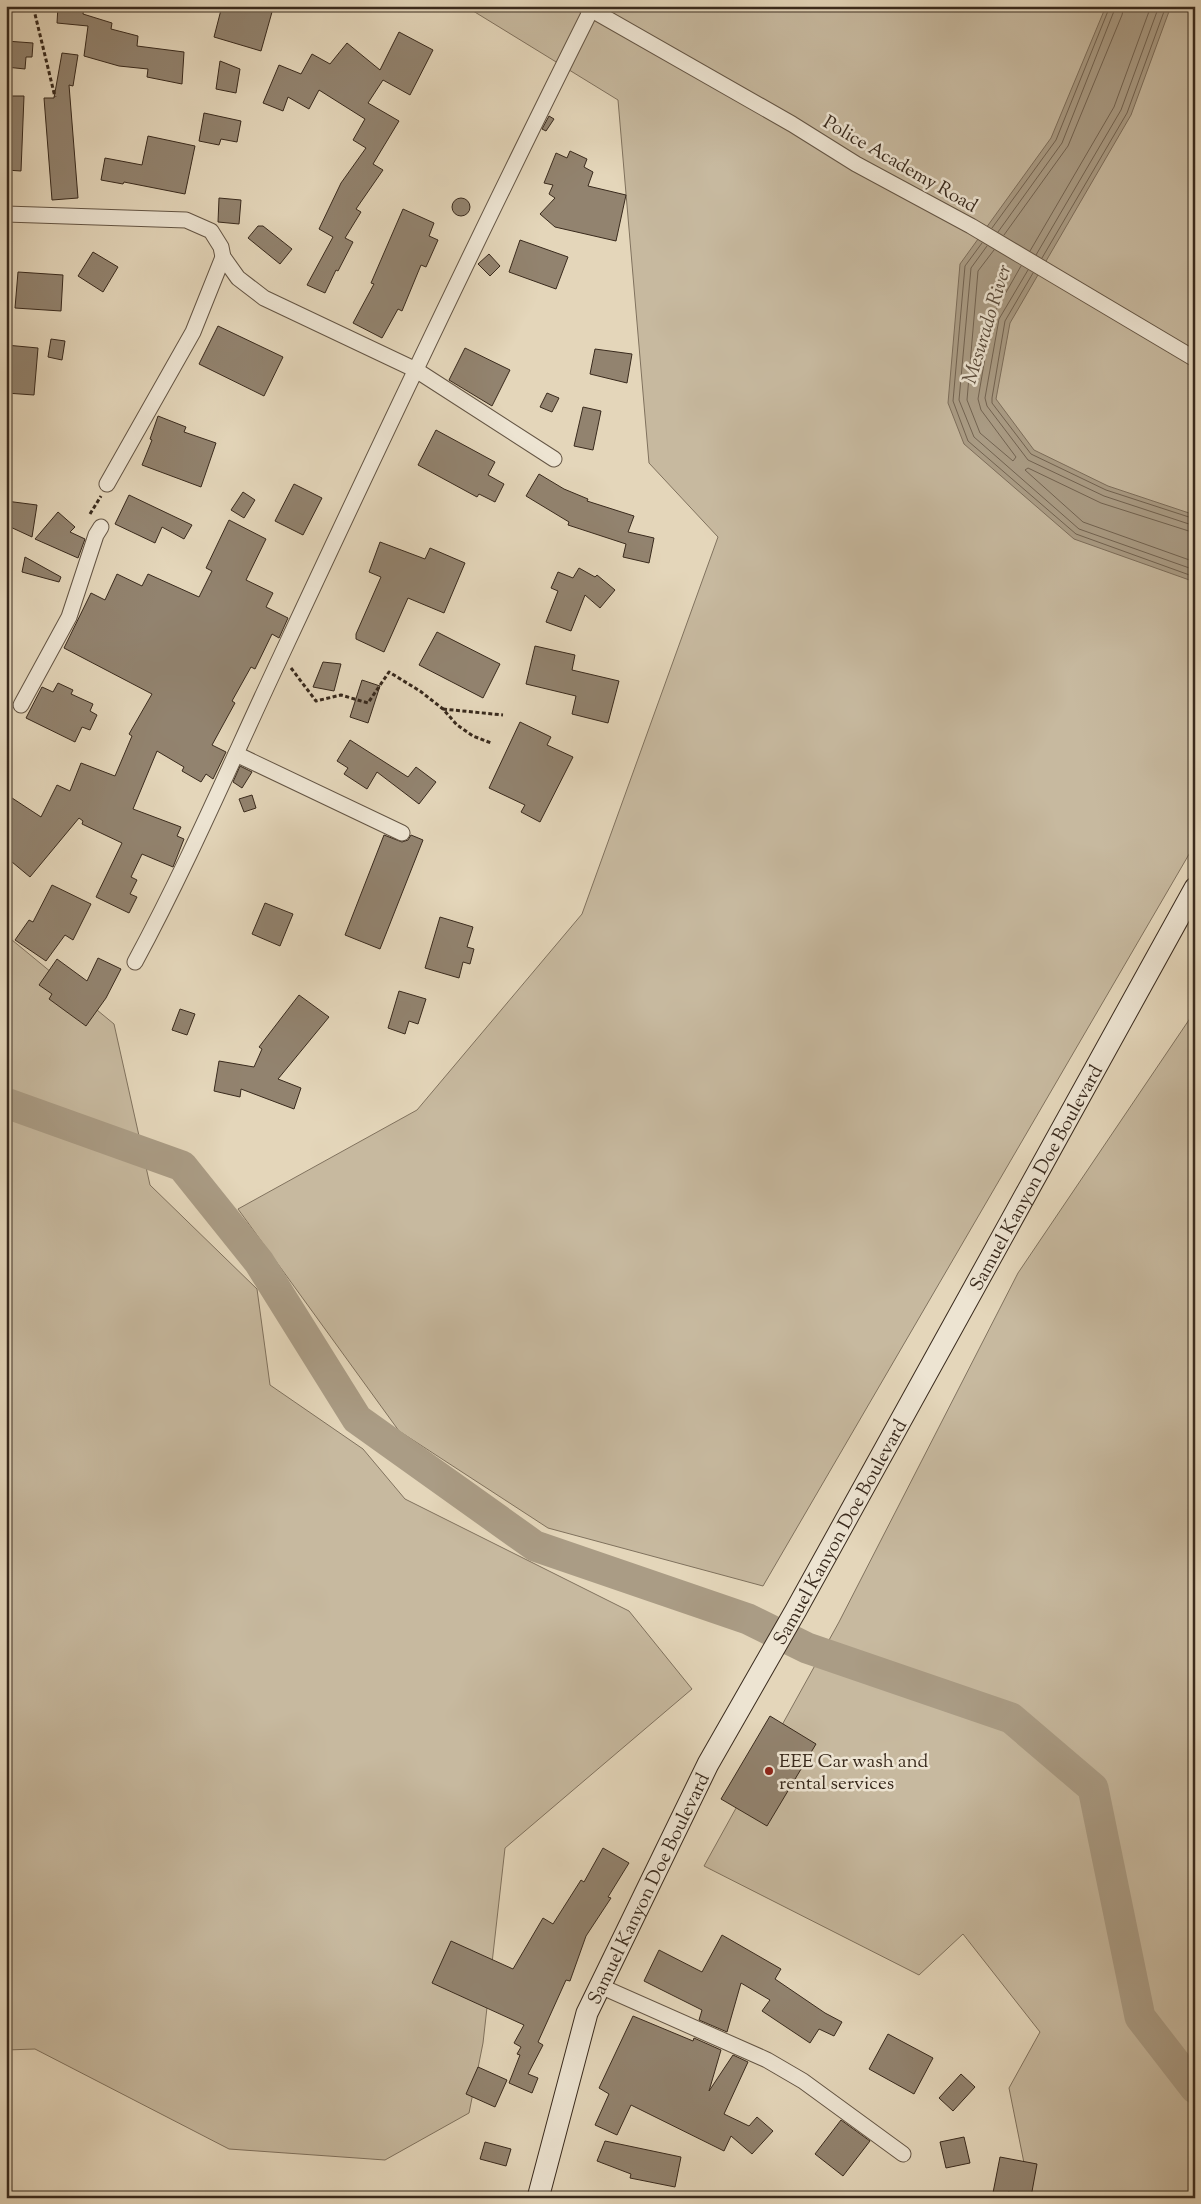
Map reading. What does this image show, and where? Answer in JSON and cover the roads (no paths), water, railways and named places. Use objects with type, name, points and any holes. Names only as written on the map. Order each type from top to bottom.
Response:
[{"type":"street","name":"Police Academy Road","points":[[588,8],[792,124],[856,164],[971,226],[1195,359]]},
{"type":"street","points":[[135,962],[174,889],[281,656],[588,8]]},
{"type":"street","points":[[6,214],[186,220],[211,231],[221,247],[223,257],[238,278],[264,298],[416,370],[554,459]]},
{"type":"street","points":[[108,484],[193,332],[223,257]]},
{"type":"street","points":[[21,705],[69,616],[96,535],[101,527]]},
{"type":"street","points":[[236,754],[402,833]]},
{"type":"street","name":"Samuel Kanyon Doe Boulevard","points":[[538,2198],[586,2012],[708,1764],[796,1610],[1195,888]]},
{"type":"street","points":[[600,1986],[767,2060],[803,2080],[903,2154]]},
{"type":"water","name":"Mesurado River","points":[[1106,6],[1171,6],[1131,115],[1010,323],[996,399],[1034,450],[1108,486],[1195,515],[1195,582],[1074,539],[964,444],[948,403],[960,264],[1051,138]]},
{"type":"waterway","points":[[6,1103],[182,1166],[259,1262],[357,1419],[535,1546],[748,1619],[807,1648],[1011,1718],[1093,1788],[1140,2017],[1195,2088]]},
{"type":"place","name":"EEE Car wash and rental services","points":[[769,1771]]}]
